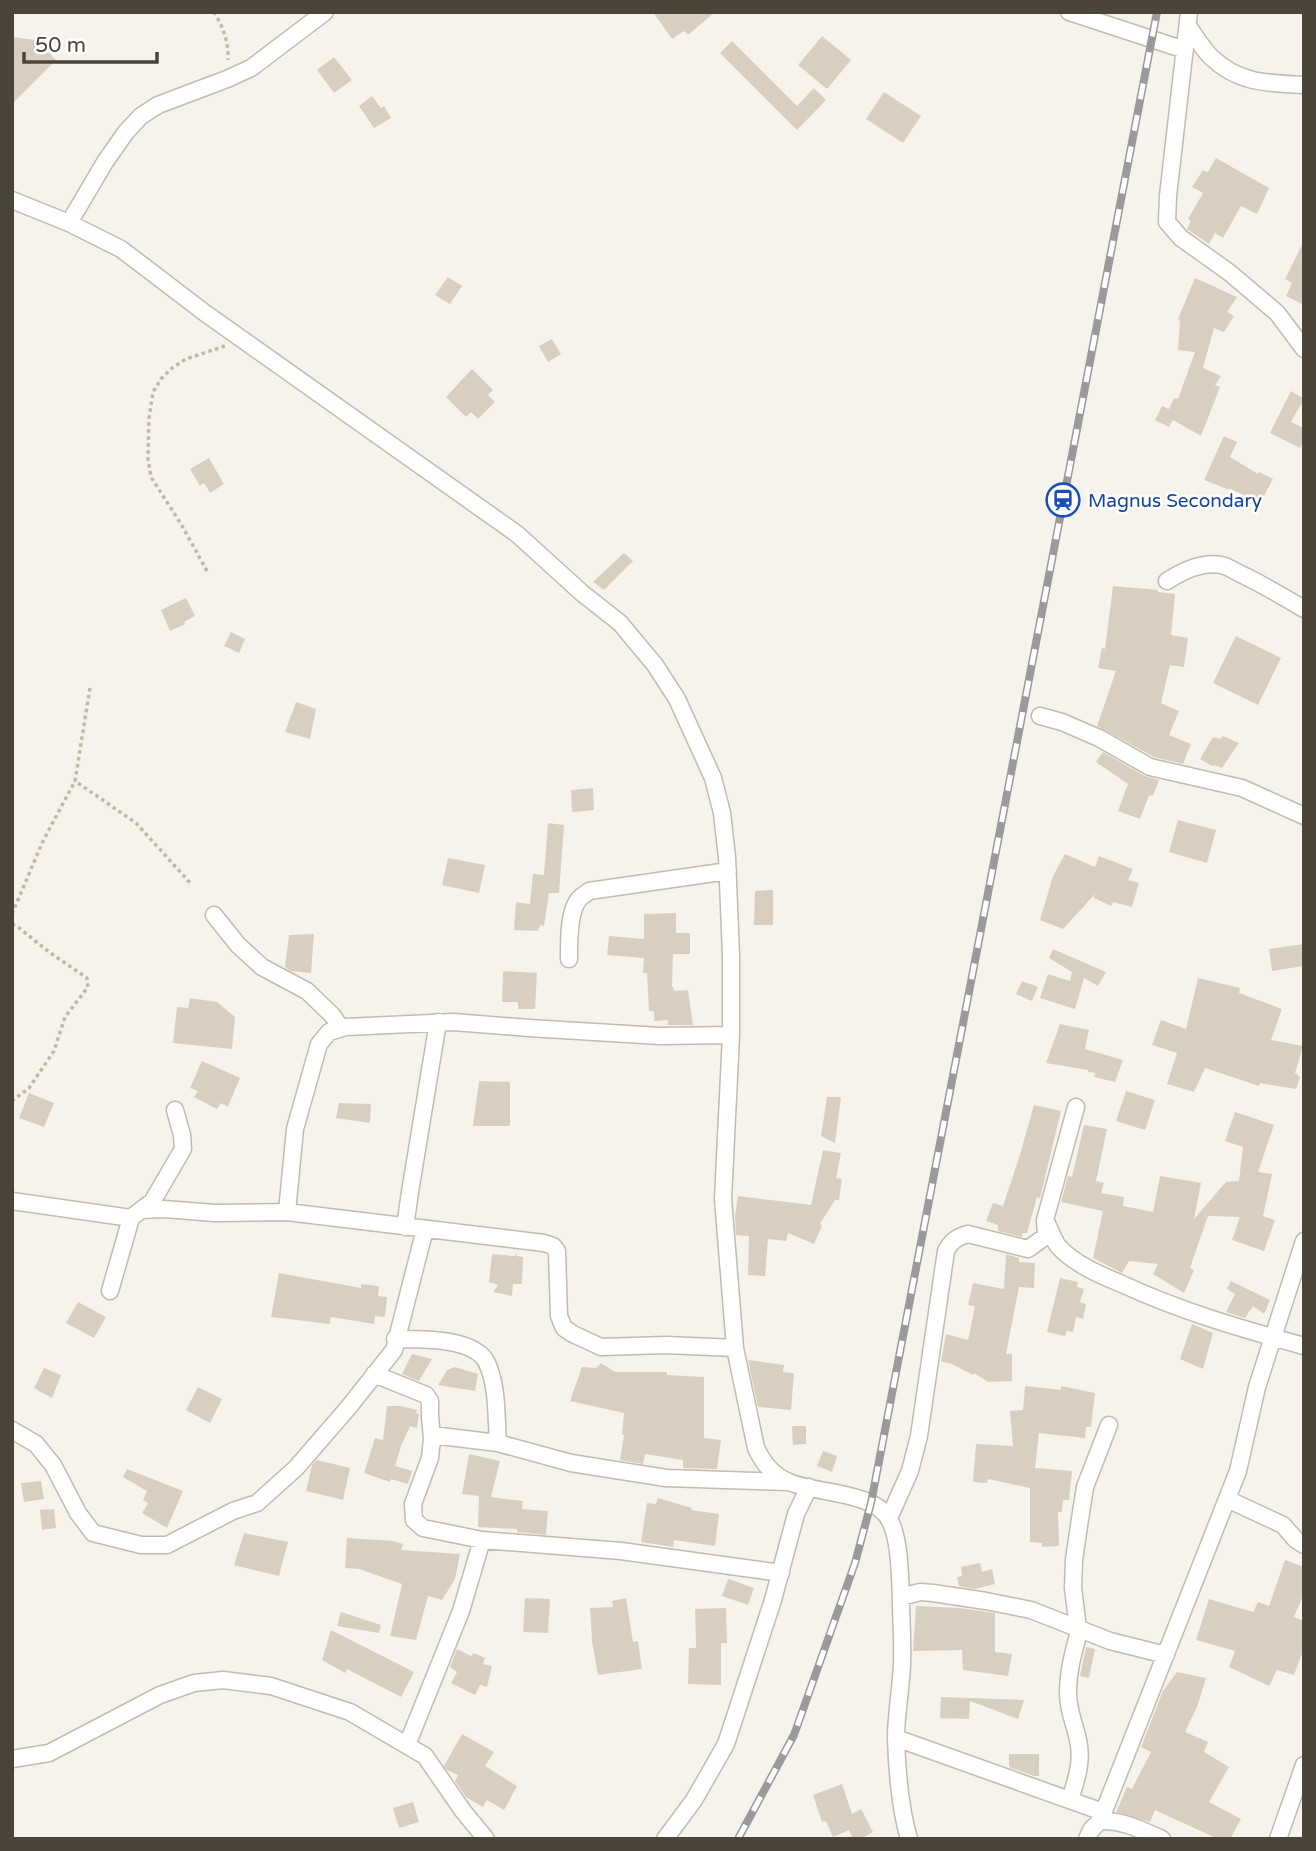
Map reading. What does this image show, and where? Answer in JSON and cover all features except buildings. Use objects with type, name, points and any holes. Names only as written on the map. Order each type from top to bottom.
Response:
[{"type":"street","points":[[69,223],[105,162],[141,116],[158,105],[251,68],[324,12]]},
{"type":"street","points":[[1069,12],[1185,50]]},
{"type":"street","points":[[1189,19],[1167,222],[1181,238],[1230,273],[1277,313],[1304,349]]},
{"type":"street","points":[[1189,19],[1210,57],[1232,73],[1258,83],[1304,85]]},
{"type":"street","points":[[12,200],[69,223],[121,249],[517,534],[582,593],[620,623],[655,665],[677,699],[713,778],[722,813],[728,871],[731,1035],[723,1199],[735,1348],[756,1448],[762,1461],[788,1482]]},
{"type":"street","points":[[1167,581],[1196,566],[1224,566],[1304,609]]},
{"type":"street","points":[[1040,716],[1099,738],[1150,767],[1242,788],[1304,816]]},
{"type":"street","points":[[569,959],[569,935],[574,910],[579,898],[589,891],[728,871]]},
{"type":"street","points":[[215,915],[238,945],[261,967],[307,990],[332,1014],[341,1028]]},
{"type":"street","points":[[287,1212],[295,1129],[319,1044],[329,1032],[341,1028],[438,1022],[660,1036],[731,1035]]},
{"type":"street","points":[[405,1227],[438,1022]]},
{"type":"street","points":[[889,1518],[910,1471],[919,1436],[946,1251],[951,1242],[968,1234],[1028,1249],[1046,1236],[1045,1220],[1076,1107]]},
{"type":"street","points":[[110,1291],[136,1214],[152,1202],[183,1149],[175,1110]]},
{"type":"street","points":[[12,1200],[136,1214],[164,1209],[215,1213],[287,1212],[544,1243],[553,1246],[557,1251],[559,1316],[564,1328],[573,1334],[601,1347],[666,1345],[735,1348]]},
{"type":"street","points":[[1045,1220],[1057,1244],[1094,1272],[1147,1296],[1304,1346]]},
{"type":"street","points":[[12,1430],[36,1444],[53,1465],[78,1513],[93,1533],[141,1545],[167,1545],[233,1511],[257,1503],[296,1468],[394,1350],[425,1229]]},
{"type":"street","points":[[1087,1839],[1102,1816],[1238,1471],[1257,1387],[1304,1241]]},
{"type":"street","points":[[395,1339],[429,1339],[458,1344],[475,1351],[486,1360],[494,1391],[498,1444]]},
{"type":"street","points":[[374,1374],[426,1395],[430,1401],[430,1458],[413,1504],[414,1520],[423,1528],[482,1540],[621,1551],[781,1573]]},
{"type":"street","points":[[1070,1800],[1080,1763],[1079,1745],[1071,1719],[1068,1696],[1069,1666],[1079,1628],[1073,1588],[1074,1560],[1085,1487],[1109,1425]]},
{"type":"street","points":[[432,1435],[498,1444],[571,1463],[666,1478],[788,1482],[871,1503],[883,1511],[893,1528],[900,1572],[902,1662],[896,1738],[903,1817],[909,1839]]},
{"type":"street","points":[[664,1839],[694,1800],[726,1744],[774,1600],[796,1514],[809,1487]]},
{"type":"street","points":[[1227,1499],[1283,1525],[1304,1545]]},
{"type":"street","points":[[407,1745],[461,1611],[482,1540]]},
{"type":"street","points":[[901,1597],[920,1592],[1031,1610],[1110,1641],[1166,1655]]},
{"type":"street","points":[[12,1759],[49,1753],[160,1695],[194,1683],[223,1680],[271,1686],[350,1712],[425,1756],[486,1839]]},
{"type":"street","points":[[896,1738],[1070,1800],[1113,1821],[1128,1824],[1162,1839]]},
{"type":"street","points":[[1278,1839],[1304,1765]]},
{"type":"path","points":[[215,12],[228,51],[227,79]]},
{"type":"path","points":[[207,571],[151,477],[148,459],[153,392],[172,368],[186,359],[244,340]]},
{"type":"path","points":[[12,914],[43,841],[75,781],[90,688]]},
{"type":"path","points":[[75,781],[136,823],[192,885]]},
{"type":"path","points":[[12,924],[87,978],[88,987],[65,1017],[54,1051],[29,1088],[12,1101]]},
{"type":"railway","points":[[738,1839],[794,1735],[855,1563],[871,1503],[1157,12]]},
{"type":"place","name":"Magnus Secondary","points":[[1063,500]]}]
